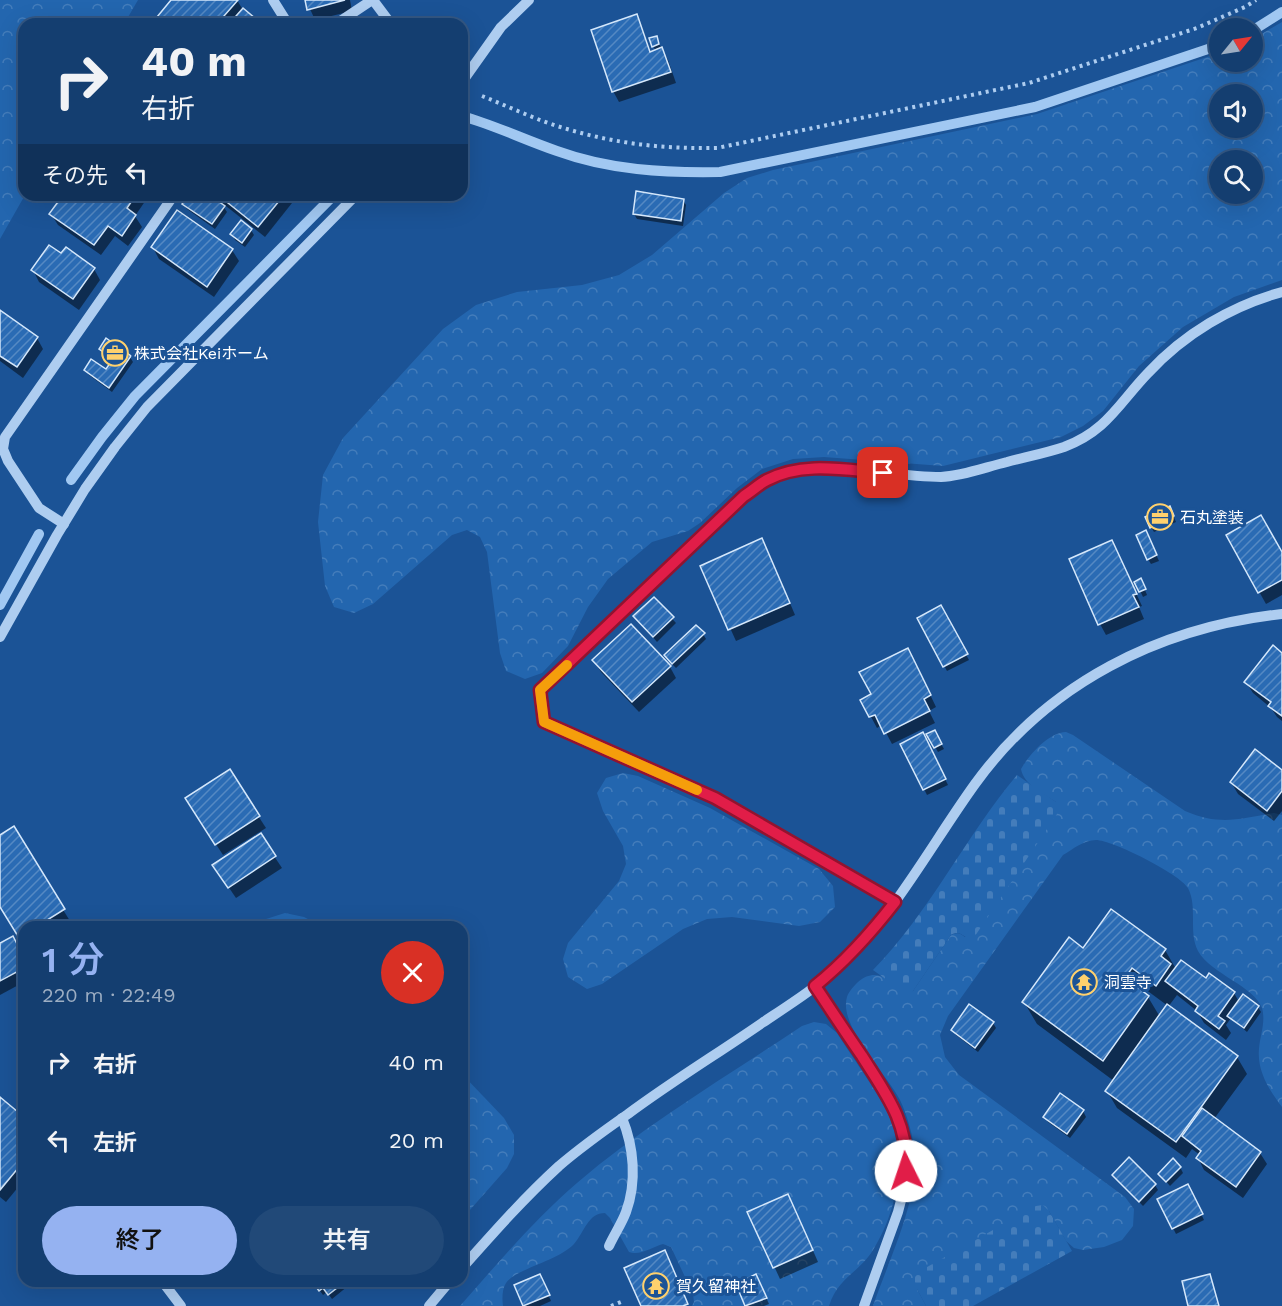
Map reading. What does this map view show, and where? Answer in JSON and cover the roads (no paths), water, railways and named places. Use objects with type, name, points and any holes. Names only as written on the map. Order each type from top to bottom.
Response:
[{"type":"street","points":[[273,0],[284,18]]},
{"type":"street","points":[[345,18],[372,0],[386,18]]},
{"type":"street","points":[[468,70],[501,27],[529,0]]},
{"type":"street","points":[[64,524],[39,508],[8,461],[3,449],[4,437],[170,201]]},
{"type":"street","points":[[0,637],[64,524],[115,447],[147,406],[350,201]]},
{"type":"street","points":[[895,902],[715,798],[544,722],[540,690],[744,496],[768,480],[795,470],[824,468],[944,477],[1065,447],[1089,435],[1110,419],[1148,373],[1190,336],[1238,307],[1282,292]]},
{"type":"street","points":[[468,1261],[500,1224],[560,1165],[622,1118],[815,986],[840,966],[870,935],[895,902],[977,782],[1035,718],[1106,667],[1145,648],[1186,632],[1228,621],[1282,614]]},
{"type":"street","points":[[815,986],[893,1103],[902,1130],[907,1157],[905,1185],[898,1212],[864,1306]]},
{"type":"street","points":[[609,1246],[626,1211],[633,1172],[628,1133],[622,1118]]},
{"type":"street","points":[[167,1287],[181,1306]]},
{"type":"street","points":[[429,1306],[445,1287]]},
{"type":"waterway","points":[[1263,24],[1282,12]]},
{"type":"waterway","points":[[468,118],[557,151],[597,162],[658,171],[720,172],[1035,107],[1209,49]]},
{"type":"waterway","points":[[71,480],[135,396],[328,201]]},
{"type":"waterway","points":[[0,605],[39,534]]},
{"type":"place","name":"株式会社Keiホーム","points":[[115,353]]},
{"type":"place","name":"石丸塗装","points":[[1160,517]]},
{"type":"place","name":"洞雲寺","points":[[1084,982]]},
{"type":"place","name":"賀久留神社","points":[[656,1286]]}]
